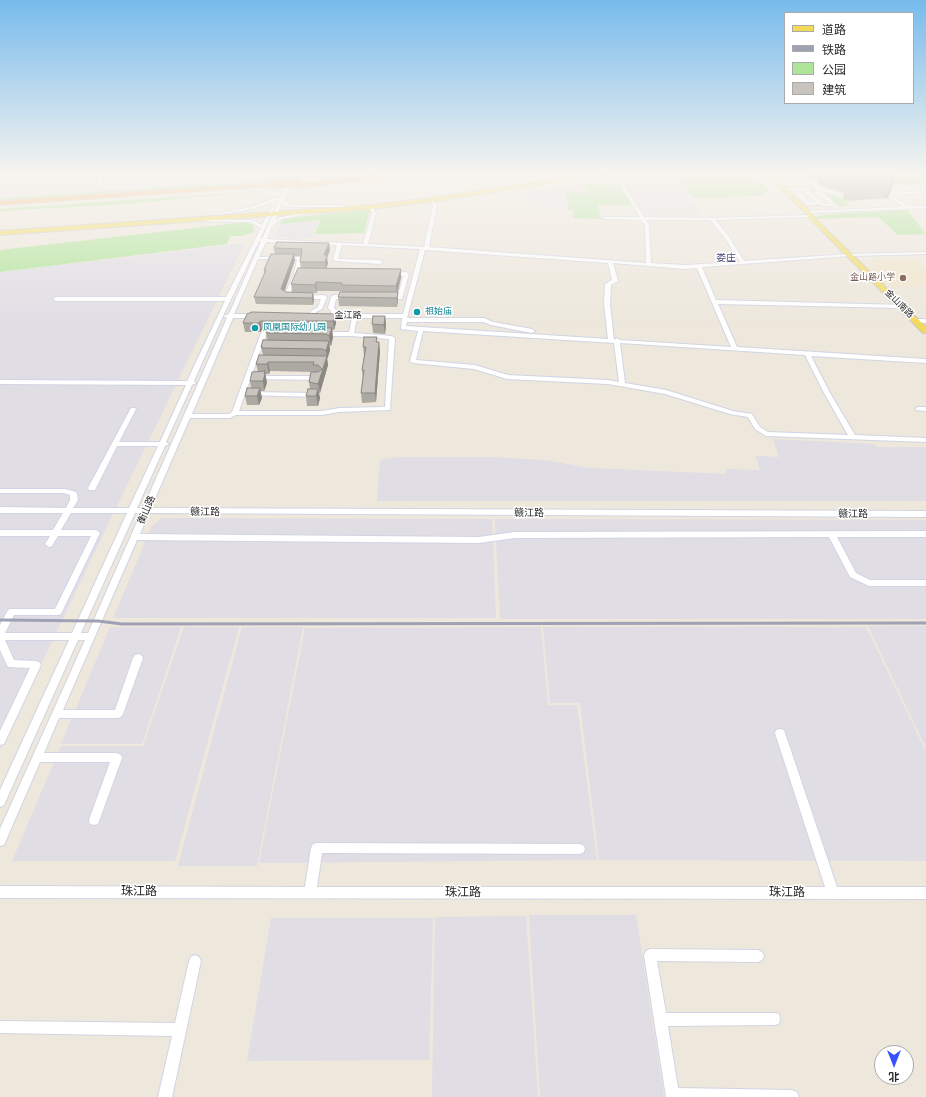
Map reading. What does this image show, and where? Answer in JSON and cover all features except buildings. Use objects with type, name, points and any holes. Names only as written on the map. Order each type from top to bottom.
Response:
[{"type":"main road","points":[[0,231],[74,225]]},
{"type":"main road","points":[[0,231],[99,225]]},
{"type":"main road","name":"金山南路","points":[[820,225],[926,332]]},
{"type":"street","points":[[262,225],[266,227],[269,225]]},
{"type":"street","points":[[365,245],[371,225]]},
{"type":"street","points":[[430,225],[405,318],[404,328],[614,340],[926,361]]},
{"type":"street","points":[[647,225],[649,265]]},
{"type":"street","points":[[716,225],[726,236],[743,263]]},
{"type":"street","name":"衡山路","points":[[0,802],[227,299],[266,227]]},
{"type":"street","points":[[260,240],[424,248],[649,265],[699,267],[850,255],[926,253]]},
{"type":"street","name":"衡山路","points":[[0,841],[146,512],[256,258],[260,240]]},
{"type":"street","points":[[340,244],[335,260],[380,262]]},
{"type":"street","points":[[256,258],[300,258],[287,296],[356,297]]},
{"type":"street","points":[[610,262],[614,281],[608,284],[607,304],[622,385]]},
{"type":"street","points":[[699,267],[716,302],[735,349]]},
{"type":"street","points":[[296,273],[304,273]]},
{"type":"street","points":[[378,297],[400,298],[406,274],[383,274]]},
{"type":"street","points":[[312,316],[314,311],[320,308],[324,297]]},
{"type":"street","points":[[333,316],[334,311],[331,308],[334,297]]},
{"type":"street","points":[[56,299],[227,299]]},
{"type":"street","points":[[716,302],[901,306]]},
{"type":"street","points":[[220,316],[260,316]]},
{"type":"street","points":[[305,316],[319,316]]},
{"type":"street","name":"金江路","points":[[326,316],[484,320],[491,323],[534,332],[538,336]]},
{"type":"street","points":[[351,334],[355,316]]},
{"type":"street","points":[[916,321],[926,321]]},
{"type":"street","points":[[421,329],[413,361],[475,367],[507,377],[608,382],[666,392],[726,411],[750,415],[757,428],[766,434],[926,440]]},
{"type":"street","points":[[235,413],[264,333],[288,334]]},
{"type":"street","points":[[188,414],[230,416],[235,413],[322,413],[339,410],[388,409],[392,338],[351,334],[312,334]]},
{"type":"street","points":[[260,346],[267,346]]},
{"type":"street","points":[[807,354],[853,438]]},
{"type":"street","points":[[254,361],[262,361]]},
{"type":"street","points":[[248,378],[319,378]]},
{"type":"street","points":[[0,382],[201,383]]},
{"type":"street","points":[[242,394],[317,395]]},
{"type":"street","points":[[92,488],[133,409]]},
{"type":"street","points":[[918,409],[926,409]]},
{"type":"street","points":[[114,444],[175,444]]},
{"type":"street","points":[[0,491],[65,491],[73,494],[74,500],[49,544]]},
{"type":"street","name":"赣江路","points":[[0,510],[132,512],[926,514]]},
{"type":"street","points":[[0,532],[96,532],[58,612],[11,612],[0,635],[91,636]]},
{"type":"street","points":[[832,534],[853,575],[869,583],[926,583]]},
{"type":"street","points":[[135,537],[479,540],[515,535],[926,534]]},
{"type":"street","points":[[0,640],[11,664],[36,665],[0,741]]},
{"type":"street","points":[[57,714],[118,714],[138,658]]},
{"type":"street","points":[[780,733],[833,893]]},
{"type":"street","points":[[38,757],[117,758],[94,820]]},
{"type":"street","points":[[310,893],[317,848],[579,849]]},
{"type":"street","name":"珠江路","points":[[0,892],[926,893]]},
{"type":"street","points":[[758,956],[650,955],[672,1096],[792,1097]]},
{"type":"street","points":[[165,1097],[196,961]]},
{"type":"street","points":[[660,1020],[774,1019]]},
{"type":"street","points":[[0,1027],[180,1030]]},
{"type":"shaded area","points":[[280,225],[317,225],[310,239],[274,237]]},
{"type":"shaded area","points":[[245,243],[111,518],[0,750],[0,272]]},
{"type":"shaded area","name":"金山路小学","points":[[915,259],[926,269],[926,287],[889,287],[867,266],[871,265],[867,260]]},
{"type":"shaded area","points":[[773,439],[874,444],[876,447],[926,447],[926,501],[377,501],[380,460],[399,457],[491,457],[544,460],[589,468],[726,474],[725,469],[760,470],[756,456],[779,457]]},
{"type":"shaded area","points":[[162,518],[492,519],[496,618],[113,618],[152,526]]},
{"type":"shaded area","points":[[495,519],[926,520],[926,619],[500,619]]},
{"type":"shaded area","points":[[868,626],[926,626],[926,748]]},
{"type":"shaded area","points":[[110,627],[181,627],[142,744],[61,744]]},
{"type":"shaded area","points":[[184,627],[239,627],[175,861],[12,861],[61,746],[143,746]]},
{"type":"shaded area","points":[[242,627],[303,627],[257,866],[178,866]]},
{"type":"shaded area","points":[[541,627],[548,705],[577,705],[597,860],[259,863],[305,628]]},
{"type":"shaded area","points":[[543,627],[866,627],[926,752],[926,861],[599,860],[580,703],[550,703]]},
{"type":"shaded area","points":[[529,915],[636,915],[664,1097],[540,1097]]},
{"type":"shaded area","points":[[526,916],[538,1097],[432,1097],[435,917]]},
{"type":"shaded area","points":[[271,918],[433,918],[429,1060],[247,1061]]},
{"type":"green space","points":[[219,225],[253,225],[254,232],[242,236],[230,236],[227,244],[0,272],[0,250]]},
{"type":"green space","points":[[318,225],[366,225],[364,233],[314,234]]},
{"type":"green space","points":[[887,225],[919,225],[926,234],[898,235]]},
{"type":"railway","points":[[0,620],[98,621],[122,624],[926,623]]},
{"type":"place","name":"金山路小学","points":[[903,278]]},
{"type":"place","name":"祖始庙","points":[[417,312]]},
{"type":"place","name":"凤凰国际幼儿园","points":[[255,328]]},
{"type":"district","name":"娄庄","points":[[726,258]]}]
